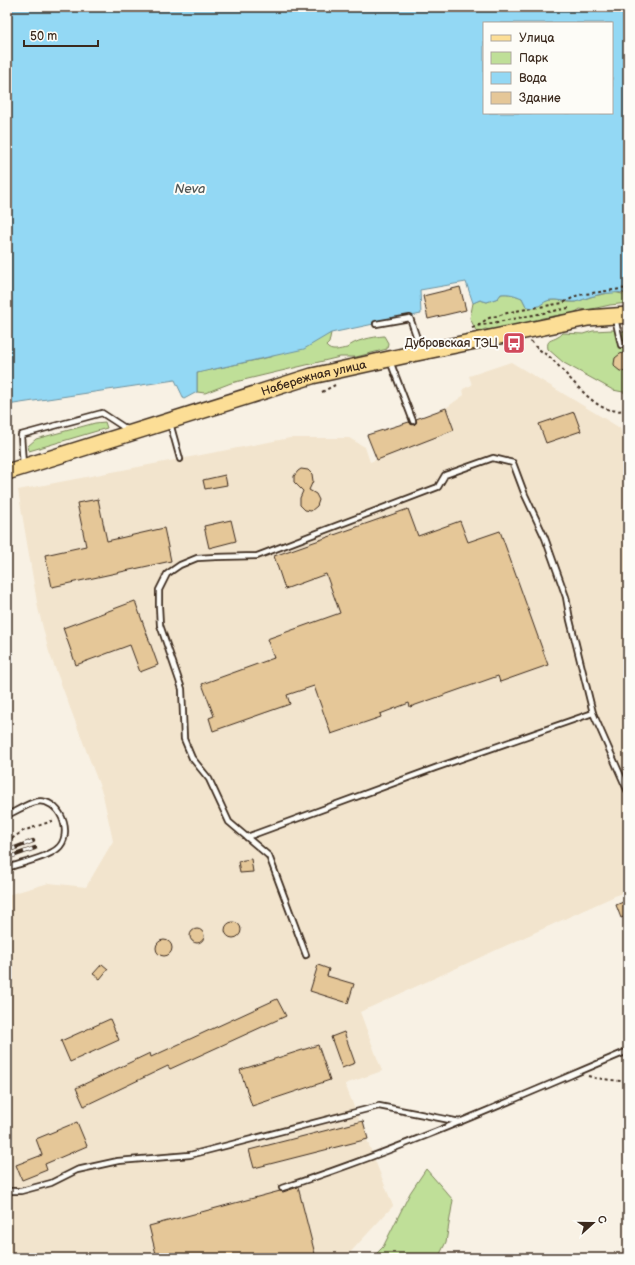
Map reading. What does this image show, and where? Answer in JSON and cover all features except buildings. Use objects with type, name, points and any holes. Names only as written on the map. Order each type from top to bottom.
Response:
[{"type":"main road","name":"Набережная улица","points":[[7,472],[312,376],[588,318],[621,316]]},
{"type":"lane","points":[[621,316],[621,345]]},
{"type":"lane","points":[[376,324],[410,318],[422,352]]},
{"type":"lane","points":[[389,359],[413,421]]},
{"type":"lane","points":[[23,467],[21,436],[102,413],[132,433]]},
{"type":"lane","points":[[170,421],[180,459]]},
{"type":"lane","points":[[306,955],[269,856],[229,822],[209,779],[192,758],[184,739],[182,689],[160,625],[159,606],[159,590],[166,574],[180,565],[198,558],[257,556],[438,487],[445,475],[493,458],[514,463],[525,495],[545,538],[566,597],[570,620],[594,712],[628,792]]},
{"type":"lane","points":[[248,837],[435,768],[594,712]]},
{"type":"lane","points":[[7,816],[36,802],[47,803],[57,808],[62,817],[65,830],[63,842],[57,849],[48,854],[7,868]]},
{"type":"lane","points":[[282,1188],[328,1173],[460,1122],[628,1051]]},
{"type":"lane","points":[[7,1190],[21,1191],[51,1183],[77,1170],[118,1161],[190,1155],[379,1106],[460,1122]]},
{"type":"path","points":[[477,326],[489,318],[563,303],[578,295],[628,288]]},
{"type":"path","points":[[527,331],[532,343],[550,357],[594,402],[605,409],[620,411],[628,410]]},
{"type":"path","points":[[7,842],[23,831],[62,817]]},
{"type":"path","points":[[577,1072],[595,1078],[628,1082]]},
{"type":"shaded area","points":[[511,362],[620,428],[628,456],[628,890],[360,1012],[382,1071],[345,1084],[393,1206],[345,1258],[7,1258],[7,895],[49,883],[86,887],[113,841],[103,795],[49,652],[38,608],[18,490],[290,438],[349,438],[365,447],[370,462],[454,430],[446,408],[464,395],[463,389],[472,385],[469,376]]},
{"type":"green space","points":[[614,292],[622,294],[628,292],[628,303],[587,310],[580,309],[574,313],[542,318],[525,326],[522,324],[510,326],[505,330],[496,331],[485,329],[479,332],[476,331],[470,318],[473,303],[480,300],[487,302],[498,298],[501,294],[512,294],[522,298],[526,306],[550,300],[575,302]]},
{"type":"green space","points":[[613,330],[628,332],[628,393],[613,390],[564,363],[548,349],[548,343],[563,333],[583,334],[593,331]]},
{"type":"green space","points":[[331,333],[329,343],[326,346],[330,349],[336,350],[347,348],[359,341],[384,336],[388,343],[387,349],[356,357],[340,357],[231,383],[205,393],[197,392],[197,373],[270,357]]},
{"type":"green space","points":[[105,422],[107,428],[29,451],[28,446],[36,439],[95,423]]},
{"type":"green space","points":[[426,1169],[453,1200],[446,1242],[438,1258],[372,1258],[383,1247],[410,1193]]},
{"type":"water","name":"Neva","points":[[7,7],[628,7],[628,292],[601,294],[576,302],[551,300],[537,307],[530,308],[526,306],[522,298],[507,294],[501,294],[498,298],[487,302],[480,300],[473,303],[466,282],[420,290],[421,314],[331,333],[304,349],[197,373],[197,392],[184,399],[175,380],[7,405]]},
{"type":"railway","points":[[7,851],[33,841]]},
{"type":"railway","points":[[7,858],[35,848]]},
{"type":"place","name":"Дубровская ТЭЦ","points":[[514,343]]}]
